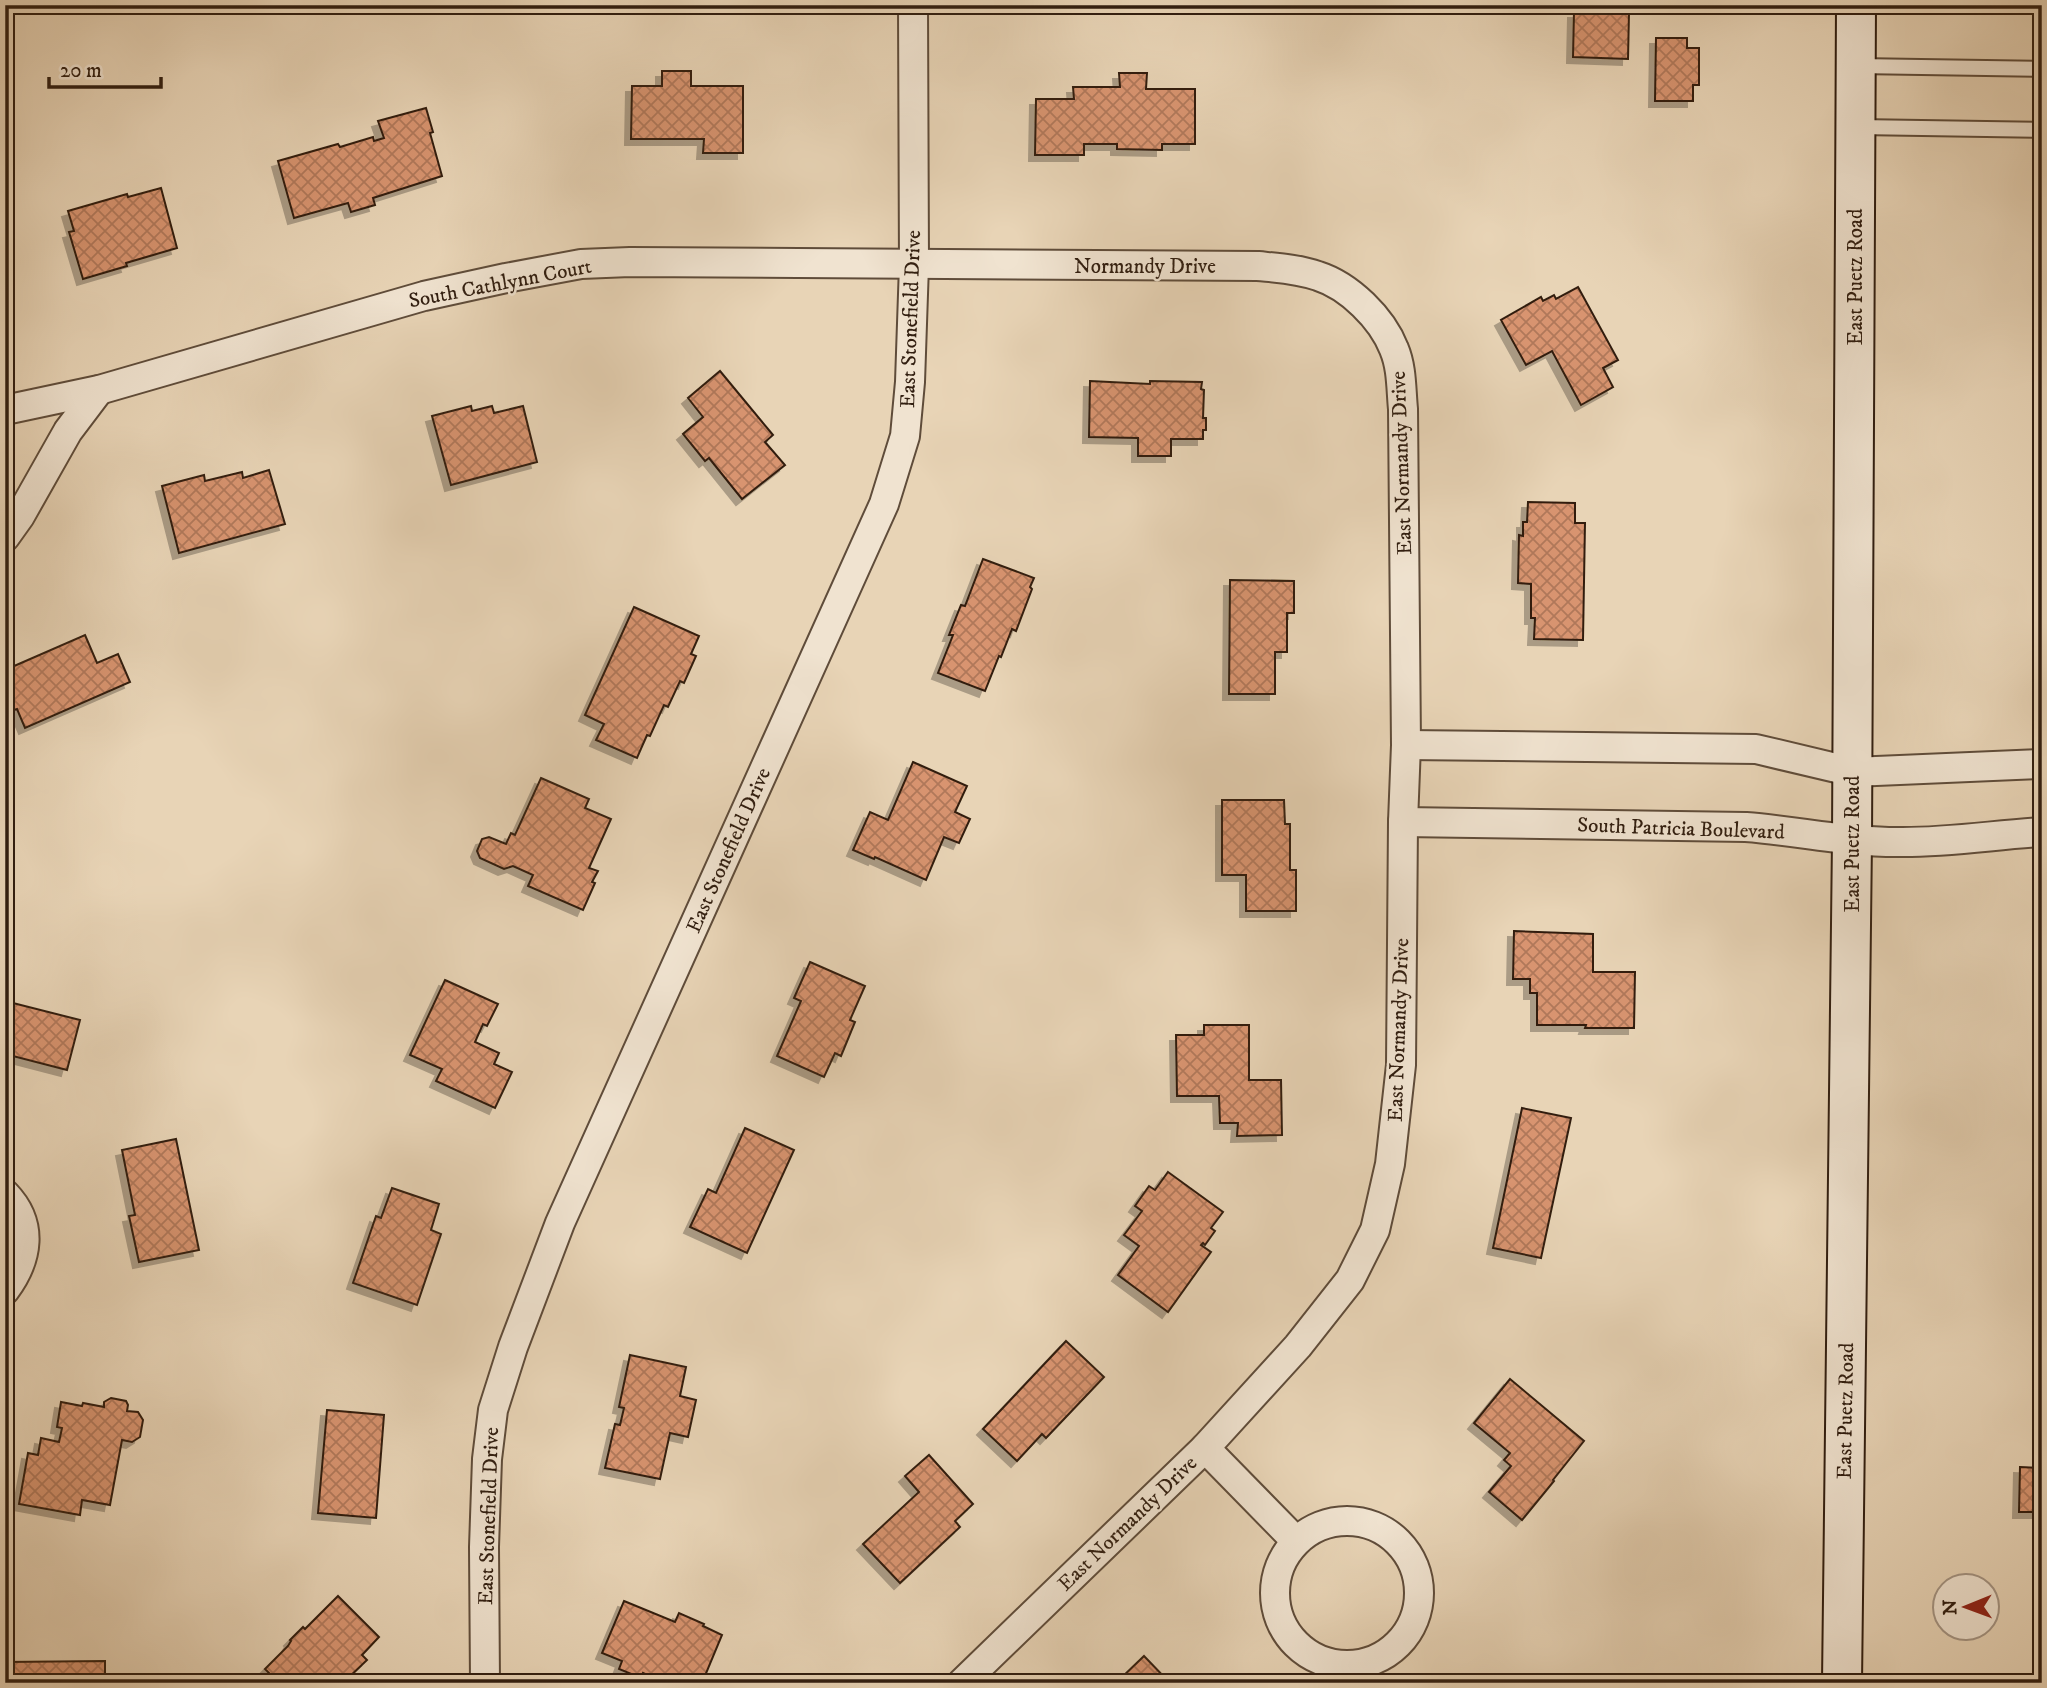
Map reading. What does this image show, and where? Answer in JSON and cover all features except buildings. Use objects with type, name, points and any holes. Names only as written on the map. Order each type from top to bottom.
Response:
[{"type":"street","name":"East Stonefield Drive","points":[[485,1683],[487,1459],[493,1410],[513,1347],[560,1223],[884,505],[905,436],[910,382],[914,265],[913,5]]},
{"type":"street","name":"East Puetz Road","points":[[1842,1683],[1853,840],[1856,5]]},
{"type":"street","name":"South Cathlynn Court","points":[[5,410],[99,390],[424,296],[581,264],[630,262],[914,265]]},
{"type":"street","name":"Normandy Drive","points":[[914,265],[1275,267],[1319,276],[1338,285],[1365,307]]},
{"type":"street","name":"East Normandy Drive","points":[[962,1683],[1205,1448],[1298,1346],[1350,1280],[1375,1230],[1390,1164],[1401,1065],[1406,745],[1401,379],[1395,351],[1386,332],[1365,307]]},
{"type":"street","points":[[5,537],[20,516],[68,431],[99,390]]},
{"type":"street","points":[[1406,745],[1756,749],[1853,772],[2042,764]]},
{"type":"street","name":"South Patricia Boulevard","points":[[1403,822],[1746,827],[1853,840],[1897,842],[2042,832]]},
{"type":"street","points":[[5,1194],[15,1205],[24,1226],[24,1253],[17,1274],[5,1290]]},
{"type":"street","points":[[1205,1448],[1296,1541]]},
{"type":"street","points":[[1339,1521],[1363,1522],[1385,1531],[1403,1547],[1415,1569],[1419,1592],[1416,1616],[1404,1637],[1386,1654],[1365,1663],[1341,1665],[1318,1660],[1298,1647],[1284,1628],[1275,1606],[1275,1583],[1282,1560],[1296,1541],[1316,1527],[1339,1521]]},
{"type":"lane","points":[[1856,66],[2042,69]]},
{"type":"lane","points":[[1856,127],[2042,130]]}]
